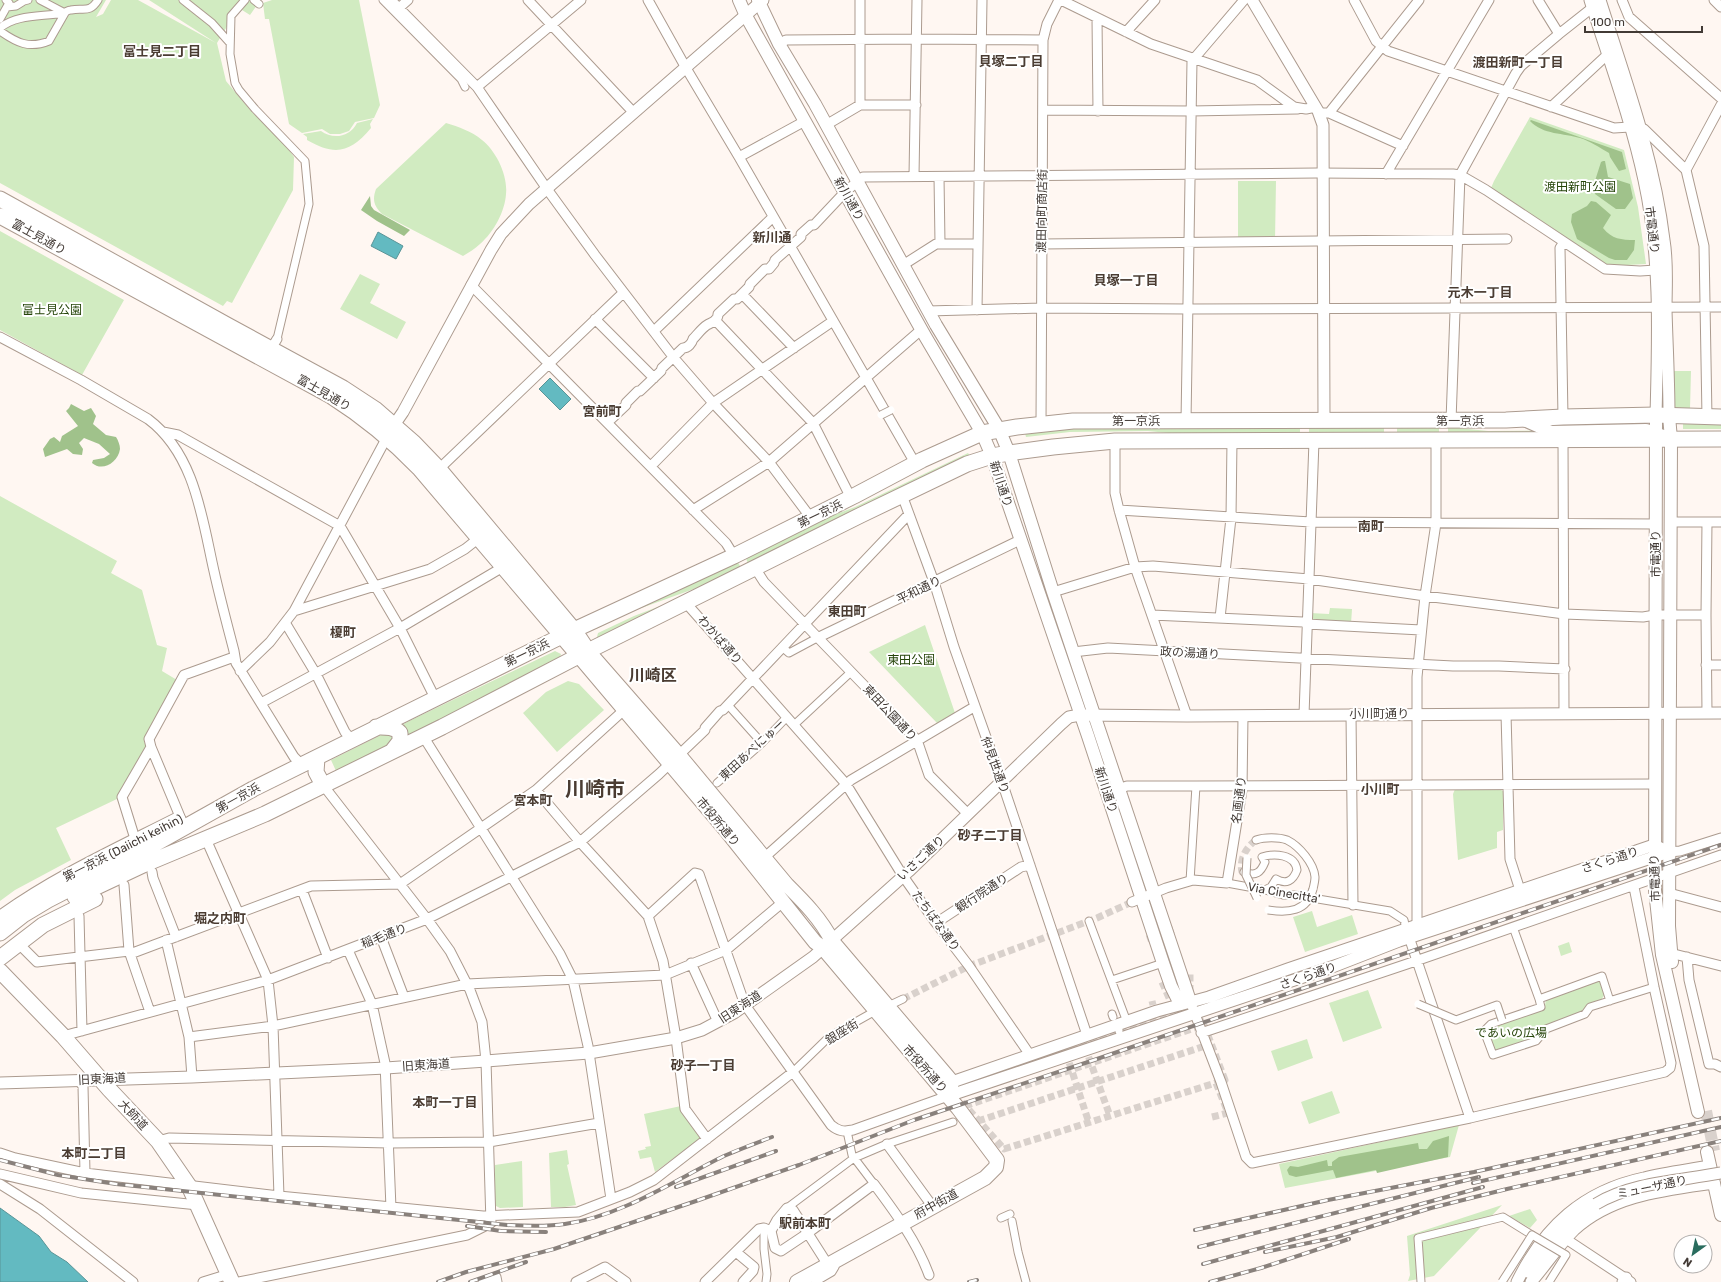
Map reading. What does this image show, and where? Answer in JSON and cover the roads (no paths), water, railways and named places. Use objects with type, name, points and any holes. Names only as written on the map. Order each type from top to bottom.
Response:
[{"type":"highway","name":"富士見通り","points":[[0,199],[274,344],[375,409],[418,468],[503,567],[567,633]]},
{"type":"highway","name":"富士見通り","points":[[0,216],[332,396],[367,420],[414,444],[438,469],[584,654]]},
{"type":"highway","name":"第一京浜","points":[[0,945],[69,895],[137,854],[253,789],[567,633],[734,556],[851,498],[915,463],[982,433],[999,429],[1073,421],[1450,421],[1663,415],[1714,417]]},
{"type":"highway","name":"第一京浜","points":[[0,933],[23,915],[265,814],[755,568],[967,464],[992,456],[1053,447],[1115,441],[1314,442],[1564,440],[1656,437],[1671,439],[1721,439]]},
{"type":"highway","points":[[376,727],[397,729],[400,733],[400,741],[393,750]]},
{"type":"highway","points":[[317,758],[317,788]]},
{"type":"highway","points":[[302,765],[317,788]]},
{"type":"highway","name":"第一京浜 (Daiichi keihin)","points":[[0,919],[53,884],[86,866],[181,819],[253,789]]},
{"type":"highway","points":[[0,958],[43,925],[124,885],[221,841],[265,814]]},
{"type":"highway","name":"大師道","points":[[0,971],[63,1036],[158,1141],[189,1186],[233,1279]]},
{"type":"main road","name":"新川通り","points":[[739,0],[746,16],[982,433],[992,456],[1020,540],[1075,716],[1137,900],[1171,986],[1189,1006]]},
{"type":"main road","name":"新川通り","points":[[760,1],[779,44],[820,113],[928,311],[999,429],[1010,453],[1053,592],[1118,789],[1155,894],[1189,1006]]},
{"type":"main road","points":[[766,51],[779,44]]},
{"type":"main road","points":[[805,121],[820,113]]},
{"type":"main road","points":[[922,329],[928,311]]},
{"type":"main road","name":"市電通り","points":[[1663,415],[1656,437],[1655,615],[1663,713],[1668,778],[1670,954],[1702,1111],[1662,955],[1658,928],[1652,857],[1655,784],[1663,713],[1670,615],[1671,439],[1663,415]]},
{"type":"main road","points":[[1524,420],[1552,432],[1646,430],[1656,437]]},
{"type":"main road","name":"市役所通り","points":[[584,654],[624,710],[674,759]]},
{"type":"main road","name":"市役所通り","points":[[584,654],[739,837],[783,902],[816,942],[827,944],[889,1006],[952,1082],[948,1096]]},
{"type":"main road","name":"市役所通り","points":[[739,837],[765,857],[826,929],[827,944],[876,1011],[948,1096]]},
{"type":"main road","name":"府中街道","points":[[797,1282],[831,1266],[902,1223],[985,1178],[994,1170],[997,1163],[996,1156],[948,1096]]},
{"type":"main road","points":[[1717,1182],[1710,1166],[1710,1151],[1717,1182],[1721,1215]]},
{"type":"street","points":[[0,19],[6,3],[16,6],[28,0]]},
{"type":"street","points":[[40,0],[65,13]]},
{"type":"street","points":[[0,28],[14,21],[26,18],[65,13],[72,9],[88,9],[95,5],[98,0]]},
{"type":"street","points":[[184,0],[212,23],[229,42]]},
{"type":"street","points":[[245,0],[231,16],[229,42],[236,83],[239,90],[255,109],[305,160],[309,204],[274,344]]},
{"type":"street","points":[[383,0],[461,79],[465,87]]},
{"type":"street","points":[[391,0],[477,87],[547,189],[623,293],[674,358],[713,403],[769,462],[811,518]]},
{"type":"street","points":[[399,8],[408,0]]},
{"type":"street","points":[[528,0],[634,113]]},
{"type":"street","points":[[477,87],[552,26],[581,0]]},
{"type":"street","points":[[648,0],[915,463]]},
{"type":"street","points":[[860,0],[860,105]]},
{"type":"street","points":[[914,176],[917,0]]},
{"type":"street","points":[[977,310],[982,0]]},
{"type":"street","points":[[1060,0],[1151,44],[1258,80],[1294,107],[1299,109]]},
{"type":"street","name":"渡田向町商店街","points":[[1041,424],[1044,40],[1047,24],[1060,0]]},
{"type":"street","points":[[1126,32],[1155,0]]},
{"type":"street","points":[[1186,421],[1191,111],[1190,82],[1192,61],[1244,0]]},
{"type":"street","points":[[1252,0],[1321,111],[1323,126],[1324,173],[1324,421]]},
{"type":"street","points":[[1354,0],[1376,41],[1388,51],[1614,128],[1635,128],[1650,133],[1686,170],[1704,246],[1706,307],[1714,417]]},
{"type":"street","points":[[1321,111],[1382,46],[1419,0]]},
{"type":"street","points":[[1386,174],[1488,0]]},
{"type":"street","points":[[1538,0],[1558,34]]},
{"type":"street","points":[[1622,0],[1629,17],[1721,98]]},
{"type":"street","points":[[1714,0],[1721,7]]},
{"type":"street","points":[[240,671],[270,642],[286,624],[294,611],[390,431],[403,412],[471,285],[501,234],[529,204],[746,16],[760,1]]},
{"type":"street","points":[[1450,421],[1460,175],[1521,66],[1597,2]]},
{"type":"street","name":"市電通り","points":[[1597,2],[1607,55],[1635,128],[1653,236],[1661,307],[1663,415]]},
{"type":"street","name":"市電通り","points":[[1597,2],[1635,128],[1656,190],[1667,271],[1661,307]]},
{"type":"street","points":[[0,31],[19,42],[30,46],[40,45],[49,41],[65,13]]},
{"type":"street","points":[[1097,18],[1098,111]]},
{"type":"street","points":[[779,44],[786,40],[1044,40]]},
{"type":"street","points":[[1551,107],[1607,55]]},
{"type":"street","points":[[826,125],[860,105],[916,105]]},
{"type":"street","points":[[1686,170],[1721,105]]},
{"type":"street","points":[[1043,110],[1191,111],[1306,109],[1321,111],[1403,146]]},
{"type":"street","points":[[739,157],[805,121]]},
{"type":"street","points":[[608,422],[638,391],[640,391],[654,378],[662,368],[683,348],[686,348],[693,339],[715,320],[718,314],[742,294],[765,269],[768,269],[789,246],[801,237],[801,234],[811,225],[814,225],[845,192],[863,177],[1324,173],[1460,175],[1486,190],[1605,269],[1633,271],[1656,270]]},
{"type":"street","points":[[939,177],[940,242]]},
{"type":"street","points":[[654,331],[773,217]]},
{"type":"street","points":[[1042,244],[1507,239]]},
{"type":"street","points":[[903,265],[940,242],[978,244]]},
{"type":"street","points":[[1563,417],[1560,248],[1564,242]]},
{"type":"street","points":[[471,285],[550,363],[726,543],[734,556]]},
{"type":"street","points":[[438,469],[623,293]]},
{"type":"street","points":[[742,294],[794,348]]},
{"type":"street","points":[[928,311],[1041,308],[1188,309],[1721,307]]},
{"type":"street","points":[[595,319],[654,378]]},
{"type":"street","points":[[715,320],[813,424],[851,498]]},
{"type":"street","points":[[651,466],[713,403],[834,321]]},
{"type":"street","points":[[693,510],[769,462],[922,329]]},
{"type":"street","points":[[0,337],[81,380],[148,419],[163,432],[180,456],[193,484],[236,664],[294,757],[302,765]]},
{"type":"street","points":[[881,415],[891,410]]},
{"type":"street","points":[[163,432],[178,435],[340,526],[400,628],[435,698]]},
{"type":"street","points":[[1417,925],[1418,664],[1425,596],[1436,523],[1436,440]]},
{"type":"street","points":[[1564,440],[1564,713]]},
{"type":"street","points":[[1115,441],[1115,493],[1119,510],[1136,568],[1187,716]]},
{"type":"street","points":[[1220,618],[1231,518],[1232,442]]},
{"type":"street","points":[[1304,714],[1314,442]]},
{"type":"street","name":"仲見世通り","points":[[902,496],[934,582],[974,707],[1002,782],[1087,1035]]},
{"type":"street","points":[[1119,510],[1311,522],[1656,524]]},
{"type":"street","points":[[674,759],[705,730],[705,728],[720,711],[728,705],[909,514]]},
{"type":"street","points":[[1670,522],[1721,522]]},
{"type":"street","points":[[1707,522],[1707,713]]},
{"type":"street","points":[[294,611],[430,569],[465,549],[479,538]]},
{"type":"street","name":"平和通り","points":[[782,647],[789,653],[1020,540]]},
{"type":"street","points":[[1053,592],[1136,568],[1153,566],[1309,579],[1564,614],[1643,617],[1655,615],[1706,615]]},
{"type":"street","points":[[261,704],[400,628],[503,567]]},
{"type":"street","points":[[755,568],[760,577],[817,638]]},
{"type":"street","name":"わかば通り","points":[[686,603],[753,678]]},
{"type":"street","points":[[1152,615],[1303,622],[1307,624],[1421,630]]},
{"type":"street","points":[[286,624],[316,674],[351,739]]},
{"type":"street","name":"東田公園通り","points":[[817,638],[917,740],[930,775],[967,814]]},
{"type":"street","name":"政の湯通り","points":[[1073,652],[1108,648],[1306,659],[1565,669]]},
{"type":"street","points":[[181,819],[150,747],[149,739],[184,675],[234,657]]},
{"type":"street","points":[[1706,665],[1721,665]]},
{"type":"street","points":[[794,725],[851,672]]},
{"type":"street","name":"たちばな通り","points":[[753,678],[846,784],[903,876],[969,966],[1030,1055]]},
{"type":"street","points":[[728,705],[762,743]]},
{"type":"street","points":[[765,857],[846,784],[974,707]]},
{"type":"street","points":[[18,943],[37,962],[81,956],[129,952],[176,937],[311,886],[400,884],[536,790],[624,710]]},
{"type":"street","points":[[1663,713],[1721,713]]},
{"type":"street","name":"小川町通り","points":[[1075,716],[1663,713]]},
{"type":"street","points":[[1351,714],[1353,905]]},
{"type":"street","points":[[1506,714],[1510,859],[1520,890]]},
{"type":"street","name":"いさご通り","points":[[827,944],[903,876],[1002,782],[1058,726],[1075,716]]},
{"type":"street","name":"名画通り","points":[[1227,883],[1243,786],[1243,716]]},
{"type":"street","name":"東田あべにゅー","points":[[717,783],[762,743],[787,717]]},
{"type":"street","points":[[423,736],[560,954],[573,980],[589,1053],[611,1200]]},
{"type":"street","points":[[136,842],[122,797],[150,747]]},
{"type":"street","name":"稲毛通り","points":[[63,1036],[268,980],[427,919],[580,842],[674,759]]},
{"type":"street","points":[[1118,789],[1127,786],[1655,784]]},
{"type":"street","points":[[1190,881],[1196,786]]},
{"type":"street","points":[[203,1282],[233,1279],[467,1235],[491,1223],[486,1062],[482,1022],[467,984],[450,952],[427,919],[400,884],[317,788]]},
{"type":"street","points":[[536,790],[580,842],[648,916],[663,961],[676,1038],[685,1109],[707,1139]]},
{"type":"street","points":[[1256,840],[1265,838],[1287,840],[1298,848],[1313,868],[1315,877],[1313,889],[1308,900],[1300,909],[1285,912],[1268,910]]},
{"type":"street","points":[[1669,852],[1680,851],[1721,838]]},
{"type":"street","points":[[209,846],[268,980],[273,1026],[279,1196]]},
{"type":"street","name":"さくら通り","points":[[952,1082],[1127,1022],[1189,1006],[1209,997],[1669,852]]},
{"type":"street","points":[[1244,872],[1257,874],[1261,871],[1265,862],[1262,857],[1270,854],[1289,858],[1295,863],[1297,870],[1290,881],[1285,882],[1276,879],[1271,888],[1265,890]]},
{"type":"street","points":[[1201,1033],[1634,887],[1721,855]]},
{"type":"street","name":"さくら通り","points":[[1408,934],[1417,925],[1520,890],[1652,857]]},
{"type":"street","points":[[1247,858],[1246,875],[1257,898]]},
{"type":"street","name":"観行院通り","points":[[936,923],[1021,867],[1030,865]]},
{"type":"street","points":[[152,872],[176,937]]},
{"type":"street","points":[[648,916],[695,873],[699,874],[745,1006],[831,1125],[836,1129],[847,1131],[1183,1017],[1189,1006]]},
{"type":"street","name":"Via Cinecitta'","points":[[1137,900],[1155,894],[1166,888],[1190,881],[1227,883],[1283,895],[1294,895],[1390,911],[1404,920],[1408,934]]},
{"type":"street","points":[[124,885],[129,952],[150,1012]]},
{"type":"street","points":[[1189,1006],[1221,1082],[1246,1157],[1252,1163],[1470,1118],[1668,1070],[1671,1063],[1634,887]]},
{"type":"street","points":[[302,890],[328,958]]},
{"type":"street","points":[[1669,893],[1721,907]]},
{"type":"street","points":[[189,1037],[273,1026],[467,984],[665,975],[691,963],[726,950],[783,902]]},
{"type":"street","points":[[79,916],[82,1030]]},
{"type":"street","points":[[1090,921],[1127,1022]]},
{"type":"street","points":[[1513,927],[1541,1007],[1491,1024],[1484,1031],[1493,1055],[1536,1041],[1546,1029],[1585,1014],[1590,1007],[1654,987]]},
{"type":"street","points":[[1408,934],[1470,1118]]},
{"type":"street","points":[[381,937],[404,997]]},
{"type":"street","points":[[166,940],[189,1037],[192,1076]]},
{"type":"street","name":"旧東海道","points":[[0,1083],[386,1068],[486,1062],[589,1053],[676,1038],[702,1030],[745,1006],[813,957],[827,944]]},
{"type":"street","points":[[348,950],[372,1004],[386,1068],[391,1208]]},
{"type":"street","points":[[1670,954],[1688,957],[1721,966]]},
{"type":"street","points":[[1688,957],[1689,980],[1709,1064],[1715,1064],[1721,1067]]},
{"type":"street","points":[[691,963],[718,1022]]},
{"type":"street","points":[[1112,980],[1163,963]]},
{"type":"street","points":[[1538,999],[1602,976],[1610,1001]]},
{"type":"street","name":"銀座街","points":[[793,1072],[829,1037],[876,1011],[902,999]]},
{"type":"street","points":[[1418,1004],[1456,1020],[1496,1005],[1502,1020]]},
{"type":"street","points":[[0,1153],[14,1158],[84,1173],[391,1208],[483,1216],[578,1212],[611,1200],[654,1180],[793,1072]]},
{"type":"street","points":[[79,1081],[83,1086],[84,1173]]},
{"type":"street","points":[[158,1141],[170,1138],[389,1143],[489,1142],[599,1122]]},
{"type":"street","points":[[766,1282],[767,1274],[764,1249],[768,1229],[787,1208],[854,1158],[887,1144],[953,1122]]},
{"type":"street","points":[[847,1131],[851,1152],[854,1158],[902,1223],[924,1262],[929,1275]]},
{"type":"street","points":[[887,1144],[932,1207]]},
{"type":"street","points":[[1517,1282],[1526,1264],[1552,1229],[1564,1216],[1592,1196],[1620,1184],[1643,1178],[1710,1166]]},
{"type":"street","name":"ミューザ通り","points":[[1524,1282],[1560,1234],[1574,1219],[1596,1204],[1607,1198],[1632,1189],[1721,1173]]},
{"type":"street","points":[[0,1174],[81,1193],[198,1205]]},
{"type":"street","points":[[1531,1282],[1574,1230],[1596,1214],[1619,1202],[1655,1193],[1717,1182]]},
{"type":"street","points":[[0,1184],[40,1209],[133,1282]]},
{"type":"street","points":[[768,1229],[775,1248],[781,1251],[874,1184]]},
{"type":"street","points":[[787,1208],[793,1210],[831,1266],[832,1272],[814,1282]]},
{"type":"street","points":[[1001,1218],[1011,1217],[1026,1282]]},
{"type":"street","points":[[1421,1282],[1418,1238],[1503,1217],[1566,1255],[1549,1282]]},
{"type":"street","points":[[705,1282],[759,1229],[768,1229]]},
{"type":"street","points":[[1502,1282],[1532,1234]]},
{"type":"street","points":[[1566,1239],[1627,1281]]},
{"type":"street","points":[[736,1252],[754,1268],[743,1282]]},
{"type":"street","points":[[576,1282],[604,1267],[626,1282]]},
{"type":"street","points":[[483,1282],[497,1280]]},
{"type":"water","points":[[378,232],[403,246],[396,259],[371,246]]},
{"type":"water","points":[[550,378],[571,399],[560,410],[539,389]]},
{"type":"water","points":[[0,1208],[39,1236],[51,1252],[67,1262],[88,1282],[0,1282]]},
{"type":"tunnel","points":[[1244,872],[1242,872],[1241,867],[1242,858],[1249,846],[1256,840]]},
{"type":"tunnel","points":[[903,999],[969,966],[1097,918],[1132,902]]},
{"type":"tunnel","points":[[1147,939],[1175,929]]},
{"type":"tunnel","points":[[1159,935],[1173,967]]},
{"type":"tunnel","points":[[1190,972],[1190,992]]},
{"type":"tunnel","points":[[1162,982],[1174,1009]]},
{"type":"tunnel","points":[[1152,1001],[1153,1005]]},
{"type":"tunnel","points":[[1040,1057],[1186,1008]]},
{"type":"tunnel","points":[[962,1102],[1004,1149],[1225,1080],[1204,1025],[1198,1017]]},
{"type":"tunnel","points":[[965,1106],[1203,1025]]},
{"type":"tunnel","points":[[978,1121],[1211,1044]]},
{"type":"tunnel","points":[[1085,1047],[1110,1116]]},
{"type":"tunnel","points":[[1066,1053],[1089,1123]]},
{"type":"tunnel","points":[[1212,1117],[1228,1113],[1216,1083]]},
{"type":"tunnel","points":[[1706,1111],[1714,1151]]},
{"type":"railway","points":[[438,1282],[466,1272],[554,1249],[696,1201],[799,1165],[914,1120],[1094,1060],[1721,845]]},
{"type":"railway","points":[[1195,1230],[1328,1200],[1474,1172],[1721,1118]]},
{"type":"railway","points":[[1473,1183],[1721,1127]]},
{"type":"railway","points":[[0,1160],[58,1175],[116,1184],[507,1225],[544,1226],[565,1224],[607,1214],[627,1206],[724,1156],[772,1137]]},
{"type":"railway","points":[[1265,1252],[1337,1237],[1431,1208],[1507,1189],[1721,1141]]},
{"type":"railway","points":[[676,1187],[776,1151]]},
{"type":"railway","points":[[1199,1247],[1479,1177]]},
{"type":"railway","points":[[1203,1264],[1483,1187]]},
{"type":"railway","points":[[467,1226],[501,1231],[546,1232]]},
{"type":"railway","points":[[1210,1282],[1261,1268],[1349,1239]]},
{"type":"railway","points":[[470,1282],[526,1262]]},
{"type":"railway","points":[[969,1282],[977,1280]]},
{"type":"district","name":"富士見二丁目","points":[[162,51]]},
{"type":"district","name":"貝塚二丁目","points":[[1011,61]]},
{"type":"district","name":"渡田新町一丁目","points":[[1518,62]]},
{"type":"district","name":"新川通","points":[[772,237]]},
{"type":"district","name":"貝塚一丁目","points":[[1126,280]]},
{"type":"district","name":"元木一丁目","points":[[1480,292]]},
{"type":"district","name":"宮前町","points":[[602,411]]},
{"type":"district","name":"南町","points":[[1371,526]]},
{"type":"district","name":"東田町","points":[[847,611]]},
{"type":"district","name":"榎町","points":[[343,632]]},
{"type":"district","name":"川崎区","points":[[653,675]]},
{"type":"district","name":"川崎市","points":[[595,789]]},
{"type":"district","name":"小川町","points":[[1380,789]]},
{"type":"district","name":"宮本町","points":[[533,800]]},
{"type":"district","name":"砂子二丁目","points":[[990,835]]},
{"type":"district","name":"堀之内町","points":[[220,918]]},
{"type":"district","name":"砂子一丁目","points":[[703,1065]]},
{"type":"district","name":"本町一丁目","points":[[445,1102]]},
{"type":"district","name":"本町二丁目","points":[[94,1153]]},
{"type":"district","name":"駅前本町","points":[[805,1223]]},
{"type":"park label","name":"渡田新町公園","points":[[1580,187]]},
{"type":"park label","name":"富士見公園","points":[[52,310]]},
{"type":"park label","name":"東田公園","points":[[911,660]]},
{"type":"park label","name":"であいの広場","points":[[1511,1033]]}]
